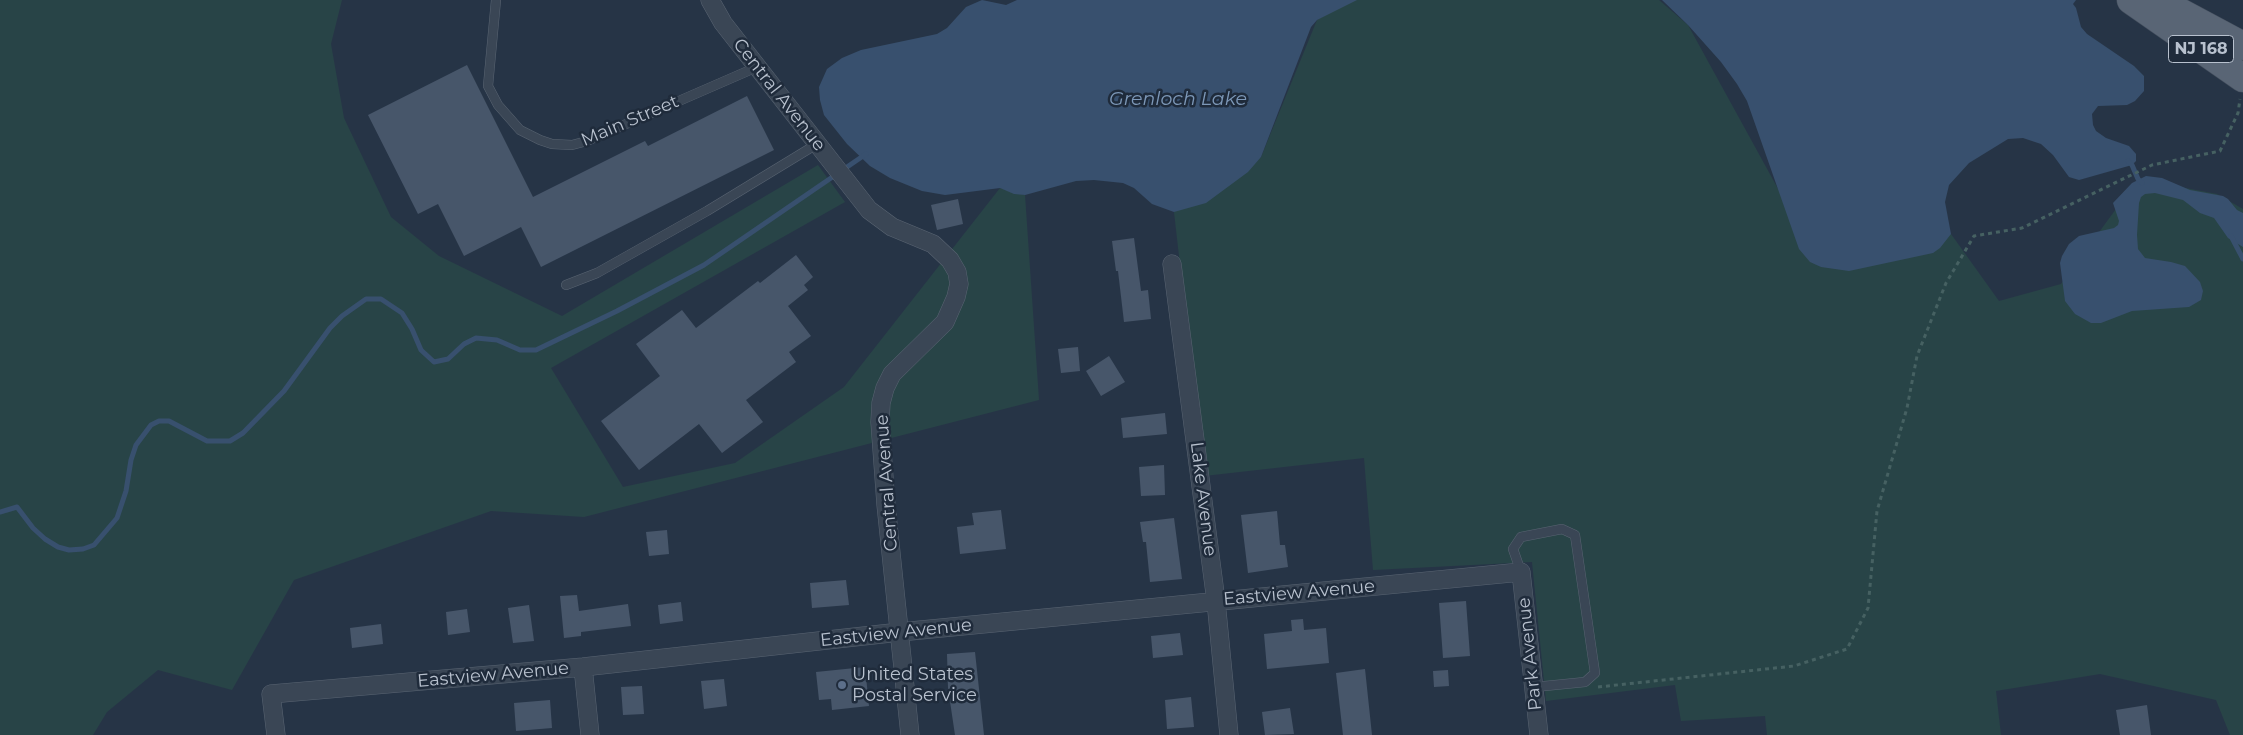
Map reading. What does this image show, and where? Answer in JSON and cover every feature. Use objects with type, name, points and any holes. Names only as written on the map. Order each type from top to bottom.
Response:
[{"type":"main road","name":"NJ 168","points":[[2131,0],[2161,8],[2243,46]]},
{"type":"main road","name":"NJ 168","points":[[2161,8],[2242,87]]},
{"type":"street","name":"Central Avenue","points":[[710,0],[719,18],[859,200],[877,218],[902,233],[933,244],[942,251],[957,272],[959,284],[956,297],[945,322],[892,374],[885,388],[881,403],[880,422],[886,505],[910,735]]},
{"type":"street","name":"Lake Avenue","points":[[1172,264],[1216,600],[1229,735]]},
{"type":"street","name":"Eastview Avenue","points":[[276,735],[271,694],[583,667],[900,632],[1521,572]]},
{"type":"street","name":"Park Avenue","points":[[1521,572],[1535,687],[1538,735]]},
{"type":"street","points":[[583,667],[590,735]]},
{"type":"lane","name":"Main Street","points":[[496,0],[488,86],[498,105],[520,130],[552,144],[572,145],[587,140],[757,66]]},
{"type":"lane","points":[[566,285],[597,273],[707,211],[817,144]]},
{"type":"lane","points":[[1521,572],[1514,549],[1520,537],[1562,529],[1575,535],[1595,673],[1585,682],[1535,687]]},
{"type":"path","points":[[1593,688],[1794,666],[1846,649],[1868,608],[1877,511],[1907,408],[1918,356],[1946,282],[1974,236],[2022,228],[2152,165],[2220,151],[2238,113],[2242,87]]},
{"type":"green space","points":[[0,0],[342,0],[331,44],[344,118],[391,217],[439,256],[562,316],[818,165],[845,202],[551,368],[623,487],[735,463],[844,387],[1000,188],[1025,195],[1039,400],[584,517],[491,511],[294,580],[232,690],[158,670],[107,712],[93,735],[0,735]]},
{"type":"green space","points":[[1348,0],[1659,0],[1688,25],[1821,267],[1951,234],[1999,301],[2061,284],[2138,179],[2217,194],[2243,209],[2243,735],[2230,735],[2216,700],[2100,674],[1996,691],[2001,735],[1767,735],[1765,716],[1681,721],[1675,685],[1546,701],[1532,562],[1373,570],[1364,458],[1204,476],[1174,212],[1261,157],[1317,20]]},
{"type":"water","name":"Grenloch Lake","points":[[982,0],[1006,5],[1017,0],[1357,0],[1317,20],[1311,27],[1261,157],[1248,172],[1206,203],[1174,212],[1152,204],[1134,188],[1123,183],[1094,180],[1076,181],[1025,195],[1014,194],[1000,188],[945,195],[922,191],[890,178],[870,166],[847,144],[824,115],[820,100],[819,87],[827,69],[842,58],[861,50],[937,34],[947,28],[966,7]]},
{"type":"water","points":[[1662,0],[2076,0],[2073,4],[2076,8],[2081,27],[2087,34],[2134,66],[2144,76],[2144,91],[2135,101],[2127,105],[2098,106],[2092,114],[2093,125],[2096,131],[2106,138],[2129,146],[2136,154],[2136,161],[2132,165],[2079,180],[2069,177],[2053,155],[2041,144],[2023,138],[2008,139],[1969,163],[1949,185],[1945,202],[1951,234],[1940,248],[1933,253],[1849,271],[1821,267],[1810,262],[1799,249],[1747,101],[1737,84],[1721,62],[1688,25]]},
{"type":"water","points":[[2146,176],[2162,178],[2190,190],[2223,196],[2228,199],[2237,210],[2243,213],[2243,247],[2228,238],[2214,218],[2200,213],[2183,200],[2155,193],[2145,194],[2141,197],[2139,203],[2138,249],[2145,258],[2185,266],[2200,282],[2203,291],[2201,300],[2189,307],[2132,311],[2101,323],[2091,323],[2075,314],[2065,301],[2060,263],[2062,256],[2069,244],[2079,236],[2114,228],[2118,225],[2119,221],[2113,203],[2132,183]]},
{"type":"building","points":[[467,65],[533,197],[645,141],[648,146],[747,96],[774,150],[541,267],[521,227],[464,256],[438,204],[418,214],[368,115]]},
{"type":"building","points":[[958,199],[963,224],[937,230],[931,205]]},
{"type":"building","points":[[1134,238],[1141,291],[1148,290],[1151,319],[1124,322],[1118,271],[1116,271],[1112,241]]},
{"type":"building","points":[[796,255],[813,277],[804,285],[808,290],[788,306],[811,336],[789,352],[796,362],[746,400],[763,422],[722,453],[699,424],[639,470],[601,421],[660,376],[636,344],[682,310],[696,328]]},
{"type":"building","points":[[1078,347],[1080,371],[1061,373],[1058,349]]},
{"type":"building","points":[[1109,356],[1125,382],[1101,396],[1086,371]]},
{"type":"building","points":[[1165,413],[1167,434],[1123,438],[1121,418]]},
{"type":"building","points":[[1164,465],[1165,495],[1141,496],[1139,467]]},
{"type":"building","points":[[1001,510],[1006,549],[960,554],[957,527],[974,525],[972,513]]},
{"type":"building","points":[[1277,511],[1280,545],[1285,545],[1288,567],[1248,573],[1241,515]]},
{"type":"building","points":[[1174,518],[1182,579],[1150,582],[1146,542],[1143,542],[1140,522]]},
{"type":"building","points":[[667,530],[669,554],[649,556],[646,532]]},
{"type":"building","points":[[846,580],[849,605],[812,608],[810,583]]},
{"type":"building","points":[[577,595],[579,611],[628,604],[631,626],[581,632],[581,636],[564,638],[560,596]]},
{"type":"building","points":[[1466,601],[1470,656],[1443,658],[1439,603]]},
{"type":"building","points":[[681,602],[683,621],[660,624],[658,605]]},
{"type":"building","points":[[529,605],[534,641],[513,643],[508,608]]},
{"type":"building","points":[[467,609],[470,632],[448,635],[446,612]]},
{"type":"building","points":[[1303,619],[1304,630],[1326,628],[1329,663],[1267,669],[1264,634],[1292,631],[1291,620]]},
{"type":"building","points":[[381,624],[383,644],[352,648],[350,628]]},
{"type":"building","points":[[1180,633],[1183,655],[1153,658],[1151,636]]},
{"type":"building","points":[[975,652],[984,735],[955,735],[948,688],[947,654]]},
{"type":"building","name":"United States Postal Service","points":[[865,667],[869,706],[832,710],[831,699],[819,700],[816,672]]},
{"type":"building","points":[[1365,669],[1372,735],[1343,735],[1336,673]]},
{"type":"building","points":[[1448,670],[1449,686],[1434,687],[1433,671]]},
{"type":"building","points":[[724,679],[727,706],[704,709],[701,681]]},
{"type":"building","points":[[642,686],[644,714],[623,715],[621,687]]},
{"type":"building","points":[[1191,697],[1194,727],[1167,729],[1165,700]]},
{"type":"building","points":[[550,700],[552,728],[516,731],[514,703]]},
{"type":"building","points":[[2147,705],[2151,735],[2120,735],[2116,710]]},
{"type":"building","points":[[1290,708],[1294,734],[1265,735],[1262,712]]},
{"type":"waterway","points":[[0,512],[17,507],[33,528],[58,547],[69,550],[83,549],[94,545],[117,518],[126,491],[131,460],[136,445],[151,425],[159,421],[169,421],[207,441],[230,441],[243,433],[284,391],[330,328],[342,316],[366,299],[381,299],[402,313],[412,329],[421,350],[434,362],[448,359],[464,344],[476,338],[497,340],[520,350],[536,350],[617,311],[704,265],[866,154]]},
{"type":"waterway","points":[[2128,161],[2142,183]]},
{"type":"waterway","points":[[2231,236],[2243,259]]},
{"type":"place","name":"United States Postal Service","points":[[842,685]]}]
